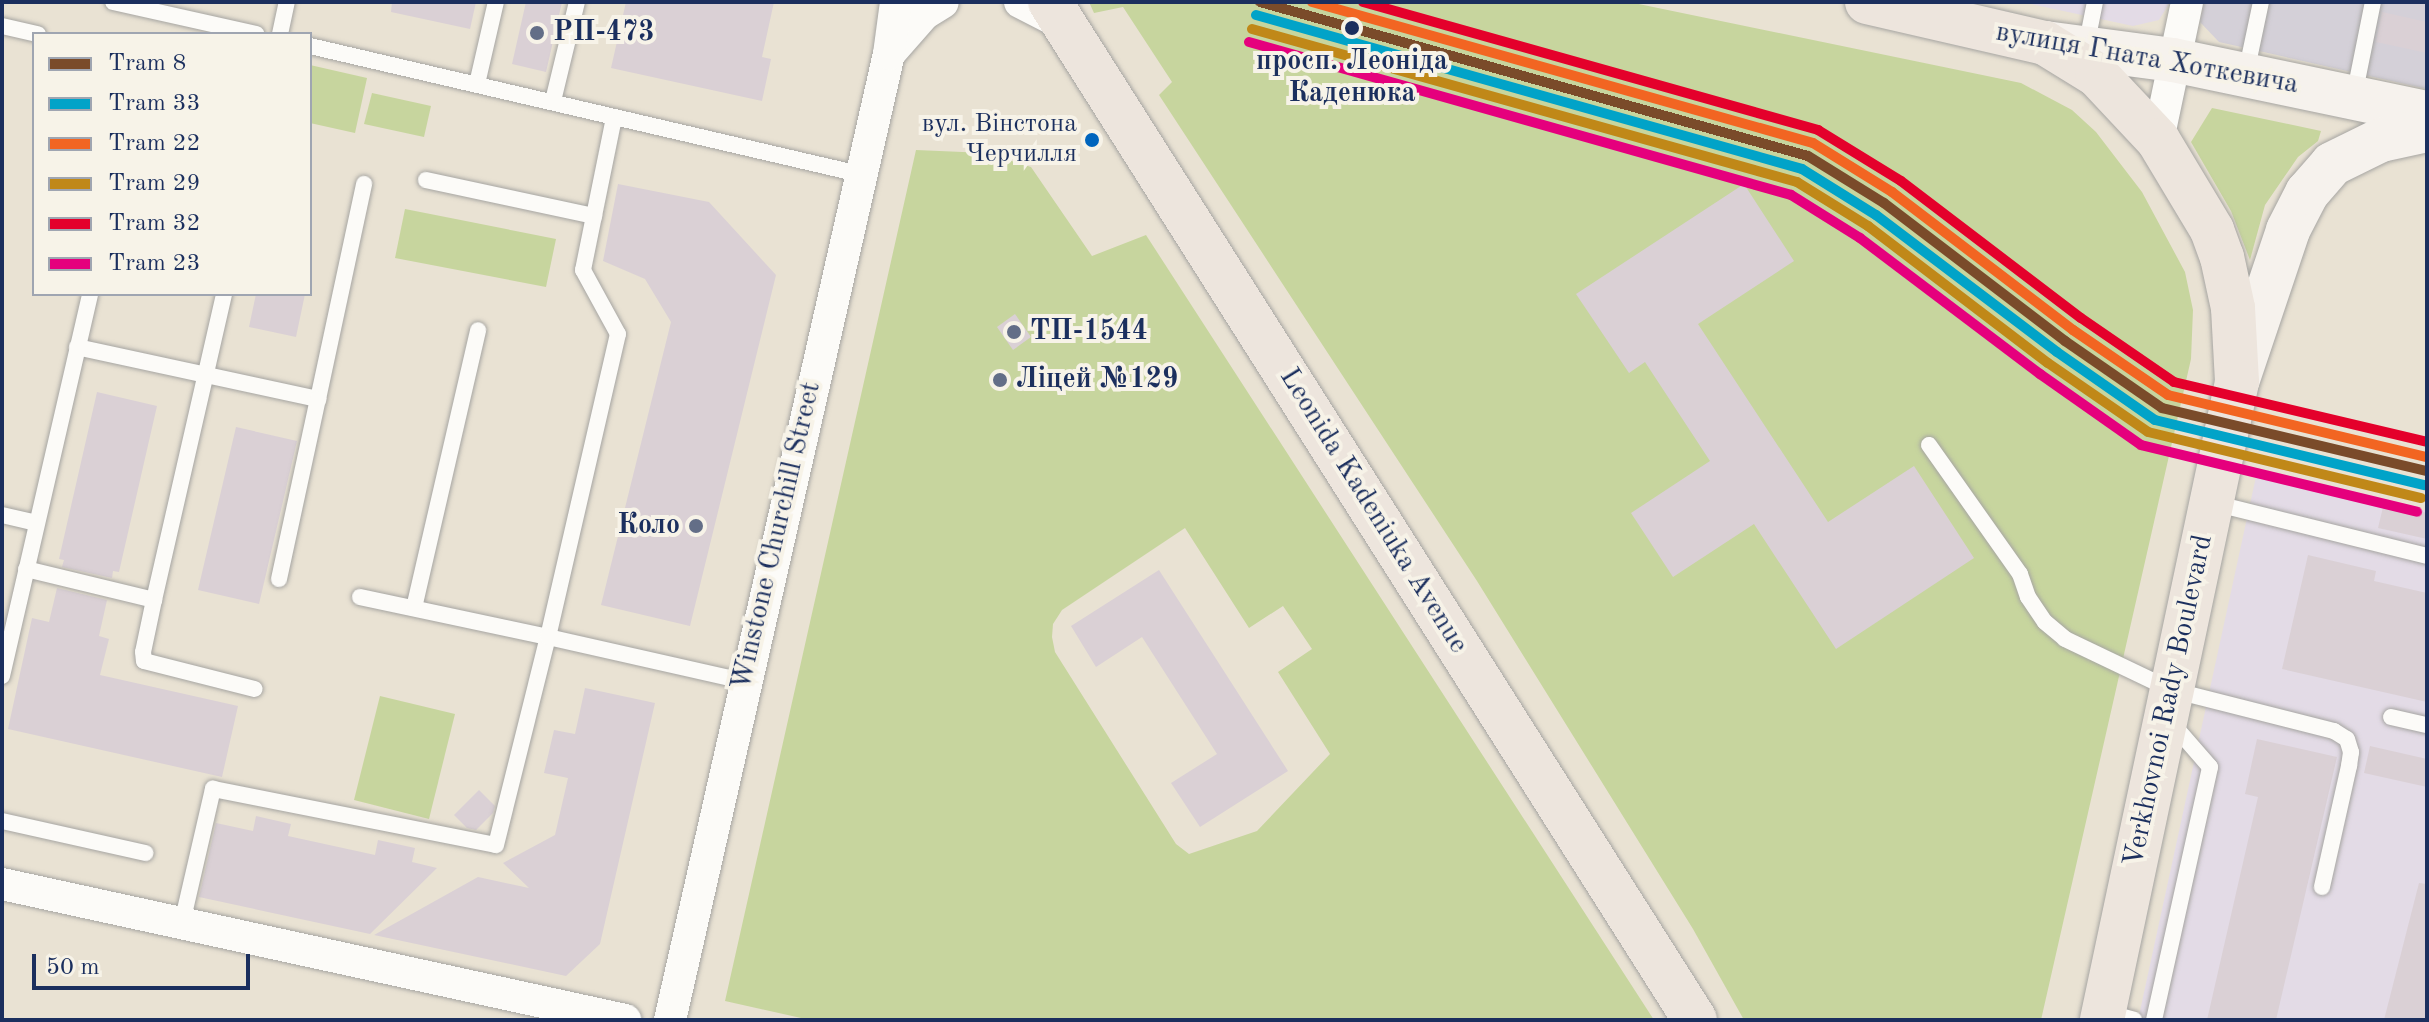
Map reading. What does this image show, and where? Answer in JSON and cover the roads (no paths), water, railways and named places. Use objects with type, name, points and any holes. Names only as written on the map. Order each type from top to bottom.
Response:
[{"type":"highway","name":"вулиця Гната Хоткевича","points":[[1867,2],[2066,46]]},
{"type":"highway","name":"Leonida Kadeniuka Avenue","points":[[1060,10],[1695,1020]]},
{"type":"highway","name":"Verkhovnoi Rady Boulevard","points":[[2066,46],[2158,140],[2212,230],[2222,257],[2233,308],[2237,382],[2169,704],[2113,1017]]},
{"type":"street","name":"Winstone Churchill Street","points":[[670,1020],[744,681],[889,54],[896,2]]},
{"type":"street","points":[[889,54],[924,14],[943,2]]},
{"type":"street","points":[[1020,2],[1060,10]]},
{"type":"street","points":[[2158,140],[2187,2]]},
{"type":"street","name":"вулиця Гната Хоткевича","points":[[2066,46],[2173,60],[2427,113]]},
{"type":"street","name":"Verkhovnoi Rady Boulevard","points":[[2237,382],[2288,230],[2307,193],[2332,164],[2381,140],[2427,130]]},
{"type":"street","points":[[2,884],[625,1020]]},
{"type":"lane","points":[[113,2],[183,10],[250,32]]},
{"type":"lane","points":[[280,32],[287,2]]},
{"type":"lane","points":[[477,84],[496,2]]},
{"type":"lane","points":[[553,101],[577,2]]},
{"type":"lane","points":[[2066,46],[2095,2]]},
{"type":"lane","points":[[2246,75],[2261,2]]},
{"type":"lane","points":[[2353,97],[2373,2]]},
{"type":"lane","points":[[2,26],[32,33]]},
{"type":"lane","points":[[312,46],[859,174]]},
{"type":"lane","points":[[182,923],[213,789],[496,845],[618,334],[583,270],[614,117]]},
{"type":"lane","points":[[426,180],[594,216]]},
{"type":"lane","points":[[279,579],[364,184]]},
{"type":"lane","points":[[2,676],[4,656],[90,296]]},
{"type":"lane","points":[[224,296],[143,652],[144,661],[255,689]]},
{"type":"lane","points":[[414,608],[478,330]]},
{"type":"lane","points":[[77,347],[318,399]]},
{"type":"lane","points":[[1929,445],[2020,574],[2028,597],[2045,622],[2065,639],[2169,704],[2334,731],[2347,739],[2351,752],[2349,766],[2322,887]]},
{"type":"lane","points":[[2212,502],[2427,556]]},
{"type":"lane","points":[[2,515],[36,523]]},
{"type":"lane","points":[[26,569],[154,600]]},
{"type":"lane","points":[[360,597],[744,681]]},
{"type":"lane","points":[[2154,1020],[2210,767],[2169,704]]},
{"type":"lane","points":[[2391,717],[2427,725]]},
{"type":"lane","points":[[2,821],[145,853]]},
{"type":"tram line","name":"8","points":[[1260,2],[1808,156],[1884,203],[2065,341],[2162,408],[2427,471]]},
{"type":"tram line","name":"22","points":[[1312,2],[1813,143],[1892,192],[2073,330],[2168,395],[2427,457]]},
{"type":"tram line","name":"32","points":[[1363,2],[1818,130],[1901,181],[2081,318],[2174,382],[2427,442]]},
{"type":"tram line","name":"33","points":[[1256,15],[1802,169],[1876,215],[2057,352],[2155,420],[2424,485]]},
{"type":"tram line","name":"29","points":[[1252,29],[1797,182],[1868,226],[2048,363],[2148,432],[2421,498]]},
{"type":"tram line","name":"23","points":[[1249,42],[1791,195],[1860,238],[2040,374],[2141,445],[2417,512]]},
{"type":"place","name":"просп. Леоніда Каденюка","points":[[1352,28]]},
{"type":"place","name":"РП-473","points":[[537,33]]},
{"type":"place","name":"вул. Вінстона Черчилля","points":[[1092,140]]},
{"type":"place","name":"ТП-1544","points":[[1014,332]]},
{"type":"place","name":"Ліцей №129","points":[[1000,380]]},
{"type":"place","name":"Коло","points":[[696,526]]}]
